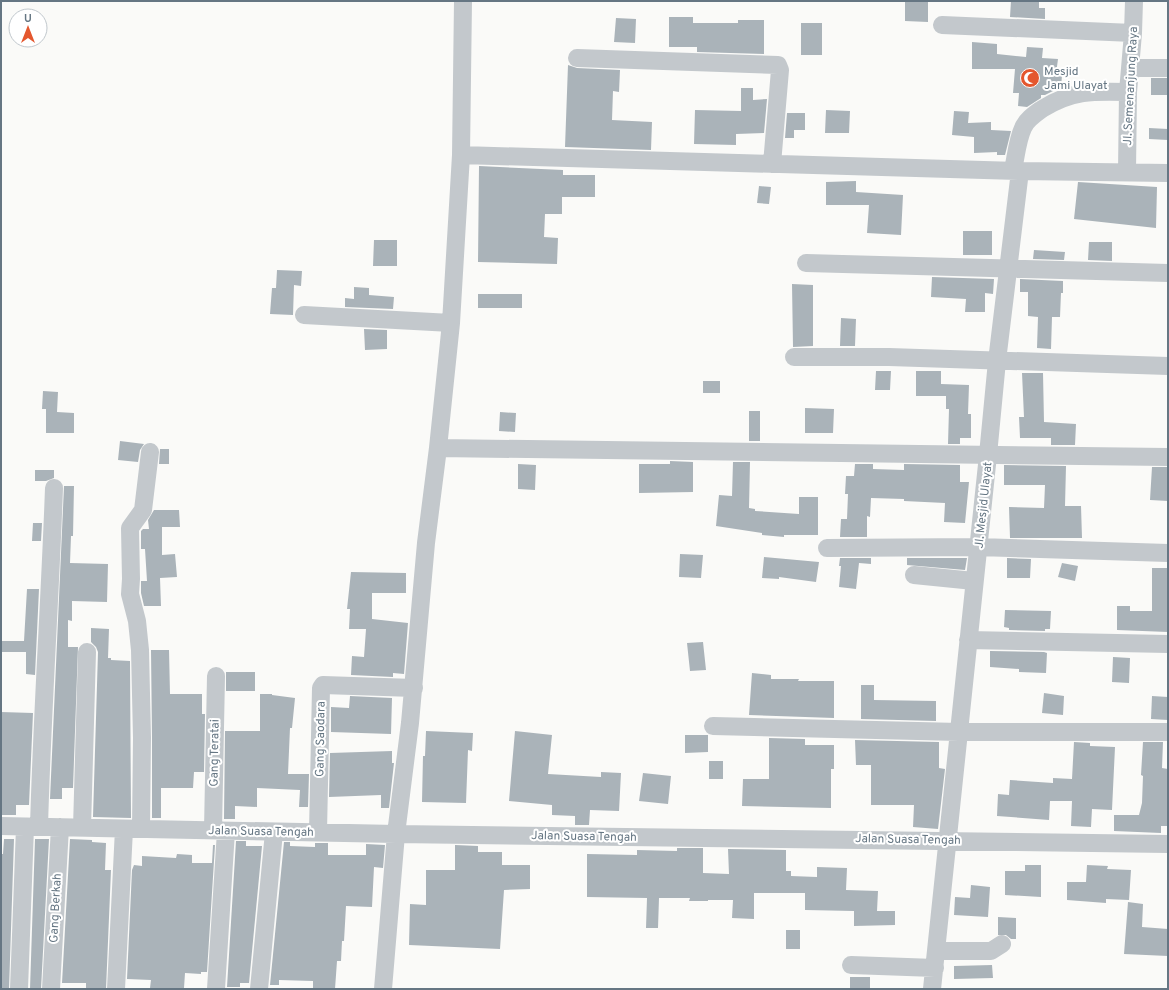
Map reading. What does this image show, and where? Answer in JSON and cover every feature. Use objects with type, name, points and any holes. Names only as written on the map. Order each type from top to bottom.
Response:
[{"type":"street","points":[[383,989],[407,688],[438,448],[451,323],[461,155],[463,1]]},
{"type":"street","name":"Jl. Semenanjung Raya","points":[[1127,171],[1128,92],[1131,68],[1134,1]]},
{"type":"street","points":[[942,25],[1133,33]]},
{"type":"street","points":[[577,58],[778,65],[780,70],[772,164]]},
{"type":"street","points":[[1131,68],[1168,68]]},
{"type":"street","name":"Jl. Mesjid Ulayat","points":[[932,989],[988,455],[996,361],[1008,269],[1016,170],[1023,128],[1033,115],[1054,102],[1070,95],[1089,91],[1128,92]]},
{"type":"street","points":[[461,155],[1168,173]]},
{"type":"street","points":[[806,263],[1168,273]]},
{"type":"street","points":[[304,315],[451,323]]},
{"type":"street","points":[[794,357],[889,357],[1168,366]]},
{"type":"street","points":[[438,448],[1168,457]]},
{"type":"street","points":[[116,989],[142,738],[140,650],[137,620],[130,594],[130,528],[143,510],[150,452]]},
{"type":"street","points":[[19,989],[48,642],[54,488]]},
{"type":"street","points":[[827,548],[978,547],[1168,553]]},
{"type":"street","points":[[914,575],[974,581]]},
{"type":"street","points":[[968,640],[1168,644]]},
{"type":"street","points":[[82,828],[87,652]]},
{"type":"street","name":"Gang Teratai","points":[[216,676],[220,831],[216,989]]},
{"type":"street","name":"Gang Saodara","points":[[318,832],[321,688],[326,684],[407,688]]},
{"type":"street","points":[[713,726],[959,732],[1168,732]]},
{"type":"street","name":"Jalan Suasa Tengah","points":[[1,826],[396,834],[1168,844]]},
{"type":"street","name":"Gang Berkah","points":[[51,989],[60,827]]},
{"type":"street","points":[[259,989],[274,832]]},
{"type":"street","points":[[936,951],[991,951],[1002,944]]},
{"type":"street","points":[[851,965],[935,968]]},
{"type":"building","points":[[905,1],[928,1],[928,22],[905,21]]},
{"type":"building","points":[[1011,1],[1039,1],[1039,8],[1045,8],[1045,19],[1010,17]]},
{"type":"building","points":[[669,17],[693,17],[693,23],[738,23],[738,20],[764,20],[764,54],[697,52],[697,47],[669,47]]},
{"type":"building","points":[[616,18],[636,19],[635,43],[614,42]]},
{"type":"building","points":[[801,23],[822,23],[822,55],[801,55]]},
{"type":"building","points":[[972,42],[997,44],[997,54],[1026,57],[1027,47],[1043,48],[1042,58],[1058,59],[1056,74],[1062,75],[1061,88],[1055,88],[1055,90],[1045,95],[1041,95],[1041,98],[1027,107],[1018,106],[1019,93],[1013,93],[1015,69],[972,69]]},
{"type":"building","points":[[568,65],[577,68],[620,70],[619,92],[613,91],[612,120],[652,122],[651,150],[565,147]]},
{"type":"building","points":[[1151,78],[1168,78],[1168,95],[1151,95]]},
{"type":"building","points":[[741,88],[753,88],[753,100],[767,99],[764,133],[736,134],[736,145],[694,144],[695,110],[741,111]]},
{"type":"building","points":[[826,110],[850,111],[849,133],[825,133]]},
{"type":"building","points":[[954,111],[969,112],[968,123],[991,122],[991,130],[1011,131],[1005,155],[997,155],[997,152],[974,153],[974,137],[952,135]]},
{"type":"building","points":[[787,113],[805,113],[805,130],[794,130],[794,138],[785,138]]},
{"type":"building","points":[[1149,128],[1168,129],[1168,140],[1149,139]]},
{"type":"building","points":[[479,166],[563,170],[563,175],[595,175],[595,197],[562,197],[562,214],[545,214],[544,237],[558,238],[557,264],[478,262]]},
{"type":"building","points":[[856,181],[856,192],[903,195],[901,235],[867,233],[869,205],[826,205],[826,182]]},
{"type":"building","points":[[1078,182],[1157,187],[1156,228],[1074,219]]},
{"type":"building","points":[[759,186],[771,187],[769,204],[757,203]]},
{"type":"building","points":[[963,231],[992,231],[992,255],[963,255]]},
{"type":"building","points":[[374,240],[397,240],[397,266],[373,266]]},
{"type":"building","points":[[1089,242],[1112,242],[1112,261],[1088,260]]},
{"type":"building","points":[[1034,250],[1065,252],[1064,260],[1033,259]]},
{"type":"building","points":[[277,270],[302,271],[301,286],[294,285],[293,315],[270,314],[272,288],[276,288]]},
{"type":"building","points":[[932,277],[994,279],[993,294],[985,293],[985,312],[965,312],[966,299],[931,297]]},
{"type":"building","points":[[1020,279],[1063,281],[1060,317],[1052,317],[1051,349],[1037,348],[1038,317],[1028,316],[1028,292],[1020,292]]},
{"type":"building","points":[[792,284],[813,285],[813,346],[793,347]]},
{"type":"building","points":[[354,287],[369,288],[369,295],[394,297],[393,309],[345,307],[345,298],[354,299]]},
{"type":"building","points":[[478,294],[522,294],[522,308],[478,308]]},
{"type":"building","points":[[841,318],[856,319],[855,346],[840,346]]},
{"type":"building","points":[[364,329],[387,330],[387,349],[365,350]]},
{"type":"building","points":[[876,371],[891,371],[890,390],[875,390]]},
{"type":"building","points":[[916,371],[941,371],[941,384],[969,385],[968,414],[971,414],[971,438],[960,438],[960,444],[948,444],[949,409],[946,409],[946,396],[916,396]]},
{"type":"building","points":[[1022,373],[1043,373],[1044,422],[1076,424],[1075,445],[1051,445],[1051,438],[1020,438],[1019,417],[1024,417]]},
{"type":"building","points":[[703,381],[720,381],[720,393],[703,393]]},
{"type":"building","points":[[43,391],[58,392],[57,412],[74,413],[74,433],[46,433],[46,409],[42,409]]},
{"type":"building","points":[[805,408],[834,409],[833,433],[805,433]]},
{"type":"building","points":[[749,411],[760,411],[760,441],[749,441]]},
{"type":"building","points":[[500,412],[516,413],[515,432],[499,431]]},
{"type":"building","points":[[120,441],[144,444],[140,450],[138,462],[118,460]]},
{"type":"building","points":[[160,449],[169,449],[169,464],[159,464]]},
{"type":"building","points":[[670,461],[693,462],[693,492],[639,493],[639,464],[670,464]]},
{"type":"building","points":[[733,462],[750,462],[749,508],[755,509],[755,511],[799,514],[799,497],[818,497],[818,535],[784,535],[784,537],[762,535],[762,533],[716,526],[719,495],[732,496]]},
{"type":"building","points":[[518,464],[536,465],[535,490],[518,489]]},
{"type":"building","points":[[855,464],[873,464],[873,469],[904,470],[904,464],[960,465],[960,482],[969,482],[965,523],[944,522],[945,503],[904,501],[904,499],[871,498],[870,517],[867,516],[867,537],[840,537],[841,519],[847,519],[848,494],[845,494],[846,476],[854,476]]},
{"type":"building","points":[[1004,465],[1066,466],[1065,506],[1081,506],[1082,538],[1010,538],[1009,507],[1044,508],[1045,485],[1004,485]]},
{"type":"building","points":[[1152,467],[1168,467],[1168,501],[1150,500]]},
{"type":"building","points":[[35,470],[54,470],[54,478],[46,481],[35,481]]},
{"type":"building","points":[[64,486],[74,486],[73,536],[71,536],[70,563],[108,564],[107,602],[72,601],[72,621],[68,620],[68,647],[78,647],[73,788],[62,788],[62,799],[50,799]]},
{"type":"building","points":[[154,510],[179,510],[180,527],[162,527],[162,555],[175,554],[177,577],[160,578],[161,606],[144,606],[141,593],[141,581],[147,581],[145,549],[141,549],[141,531],[143,529],[149,529],[148,520]]},
{"type":"building","points":[[33,523],[42,523],[41,541],[32,541]]},
{"type":"building","points":[[680,554],[703,555],[701,578],[679,577]]},
{"type":"building","points":[[764,557],[819,562],[816,582],[779,577],[779,579],[762,578]]},
{"type":"building","points":[[840,558],[871,558],[871,564],[859,563],[856,589],[839,587],[841,566],[839,566]]},
{"type":"building","points":[[907,558],[967,558],[965,570],[907,565]]},
{"type":"building","points":[[1007,558],[1031,559],[1030,578],[1007,578]]},
{"type":"building","points":[[1062,563],[1078,566],[1075,581],[1058,577]]},
{"type":"building","points":[[1152,568],[1168,568],[1168,632],[1117,630],[1117,606],[1130,606],[1130,611],[1152,611]]},
{"type":"building","points":[[351,572],[406,573],[406,593],[372,593],[372,619],[408,623],[404,674],[393,673],[393,677],[351,675],[352,656],[364,657],[366,629],[349,629],[350,609],[347,609]]},
{"type":"building","points":[[27,589],[39,589],[35,675],[26,674],[26,652],[1,652],[1,641],[24,641]]},
{"type":"building","points":[[1005,610],[1051,611],[1050,629],[1045,629],[1045,631],[1009,630],[1009,628],[1004,627]]},
{"type":"building","points":[[91,628],[109,629],[108,658],[111,658],[111,660],[130,661],[131,818],[93,817],[98,652],[96,647],[91,642]]},
{"type":"building","points":[[703,642],[706,670],[690,671],[687,643]]},
{"type":"building","points":[[151,650],[169,650],[170,694],[202,694],[202,714],[205,714],[204,772],[194,772],[193,788],[161,788],[161,818],[152,818]]},
{"type":"building","points":[[990,651],[1047,653],[1046,673],[1019,672],[1019,669],[990,667]]},
{"type":"building","points":[[1113,657],[1130,658],[1129,683],[1112,682]]},
{"type":"building","points":[[226,672],[255,672],[255,691],[226,691]]},
{"type":"building","points":[[752,673],[771,675],[771,679],[834,681],[834,718],[749,715]]},
{"type":"building","points":[[861,685],[874,685],[874,700],[936,701],[936,721],[861,719]]},
{"type":"building","points":[[1044,693],[1064,696],[1063,715],[1042,713]]},
{"type":"building","points":[[260,694],[272,694],[295,698],[292,728],[290,728],[288,774],[309,774],[308,807],[299,807],[300,790],[257,788],[257,807],[235,806],[235,819],[224,819],[225,731],[260,731]]},
{"type":"building","points":[[350,696],[392,698],[391,734],[331,732],[331,707],[349,708]]},
{"type":"building","points":[[1152,696],[1168,697],[1168,720],[1151,719]]},
{"type":"building","points":[[1,712],[33,713],[29,805],[16,805],[16,815],[1,815]]},
{"type":"building","points":[[426,731],[473,733],[472,751],[468,750],[466,803],[422,802],[423,756],[425,756]]},
{"type":"building","points":[[515,731],[552,735],[548,774],[601,777],[601,772],[621,773],[619,811],[590,810],[589,825],[575,825],[575,816],[552,815],[552,805],[509,801]]},
{"type":"building","points":[[685,735],[708,735],[708,752],[685,753]]},
{"type":"building","points":[[769,738],[805,739],[805,745],[834,745],[834,769],[831,769],[831,808],[742,806],[743,779],[769,779]]},
{"type":"building","points":[[855,740],[939,742],[939,768],[945,769],[938,829],[913,827],[914,805],[871,805],[871,765],[856,765]]},
{"type":"building","points":[[1074,742],[1090,743],[1090,746],[1115,747],[1112,810],[1092,809],[1091,827],[1071,826],[1072,801],[1050,801],[1049,820],[997,816],[998,794],[1009,795],[1010,780],[1053,783],[1053,778],[1072,779]]},
{"type":"building","points":[[1143,742],[1163,742],[1162,768],[1168,769],[1168,826],[1161,826],[1161,833],[1114,831],[1114,815],[1139,815],[1142,803],[1143,776],[1141,775]]},
{"type":"building","points":[[392,751],[392,763],[394,763],[389,808],[381,808],[381,795],[329,797],[330,753]]},
{"type":"building","points":[[709,761],[723,761],[723,779],[709,779]]},
{"type":"building","points":[[643,773],[671,776],[668,804],[639,801]]},
{"type":"building","points":[[4,839],[14,839],[9,989],[1,989],[1,854],[3,854]]},
{"type":"building","points":[[35,839],[49,839],[41,989],[30,989]]},
{"type":"building","points":[[70,839],[92,840],[92,842],[106,843],[105,870],[111,870],[106,989],[86,989],[86,983],[62,983]]},
{"type":"building","points":[[236,841],[246,841],[246,846],[262,846],[249,983],[240,983],[240,987],[227,987]]},
{"type":"building","points":[[284,842],[290,842],[290,846],[315,847],[315,843],[328,843],[328,855],[366,855],[366,844],[385,845],[383,868],[374,867],[372,907],[346,906],[344,941],[342,941],[341,961],[337,961],[335,989],[313,988],[313,981],[279,980],[279,985],[270,985]]},
{"type":"building","points":[[213,845],[215,845],[207,972],[201,972],[201,974],[185,973],[184,988],[150,988],[151,980],[127,979],[132,870],[134,865],[142,866],[142,856],[176,858],[177,854],[192,855],[192,863],[212,863]]},
{"type":"building","points":[[455,845],[478,846],[478,852],[502,852],[502,865],[530,865],[530,889],[504,890],[500,949],[409,945],[410,904],[426,905],[426,870],[455,870]]},
{"type":"building","points":[[677,848],[703,848],[703,873],[729,874],[728,849],[786,850],[786,871],[791,871],[791,876],[817,877],[817,867],[847,868],[846,890],[878,891],[877,911],[895,911],[895,925],[854,926],[854,911],[805,910],[805,893],[754,893],[754,919],[732,918],[733,900],[689,901],[690,898],[659,898],[658,928],[646,928],[647,898],[587,897],[587,854],[637,855],[637,850],[677,851]]},
{"type":"building","points":[[1025,865],[1041,865],[1041,897],[1005,895],[1005,871],[1025,871]]},
{"type":"building","points":[[1087,865],[1108,866],[1107,869],[1131,870],[1129,900],[1106,899],[1106,903],[1067,900],[1067,882],[1086,882]]},
{"type":"building","points":[[971,885],[990,887],[988,917],[954,915],[955,897],[970,898]]},
{"type":"building","points":[[1128,902],[1143,904],[1142,927],[1168,929],[1168,956],[1124,954]]},
{"type":"building","points":[[998,917],[1016,918],[1016,939],[1011,939],[1006,935],[998,935]]},
{"type":"building","points":[[786,930],[800,930],[800,949],[786,949]]},
{"type":"building","points":[[992,965],[993,978],[954,979],[954,966]]},
{"type":"building","points":[[850,977],[870,977],[870,989],[850,989]]},
{"type":"place","name":"Mesjid Jami Ulayat","points":[[1030,78]]}]
